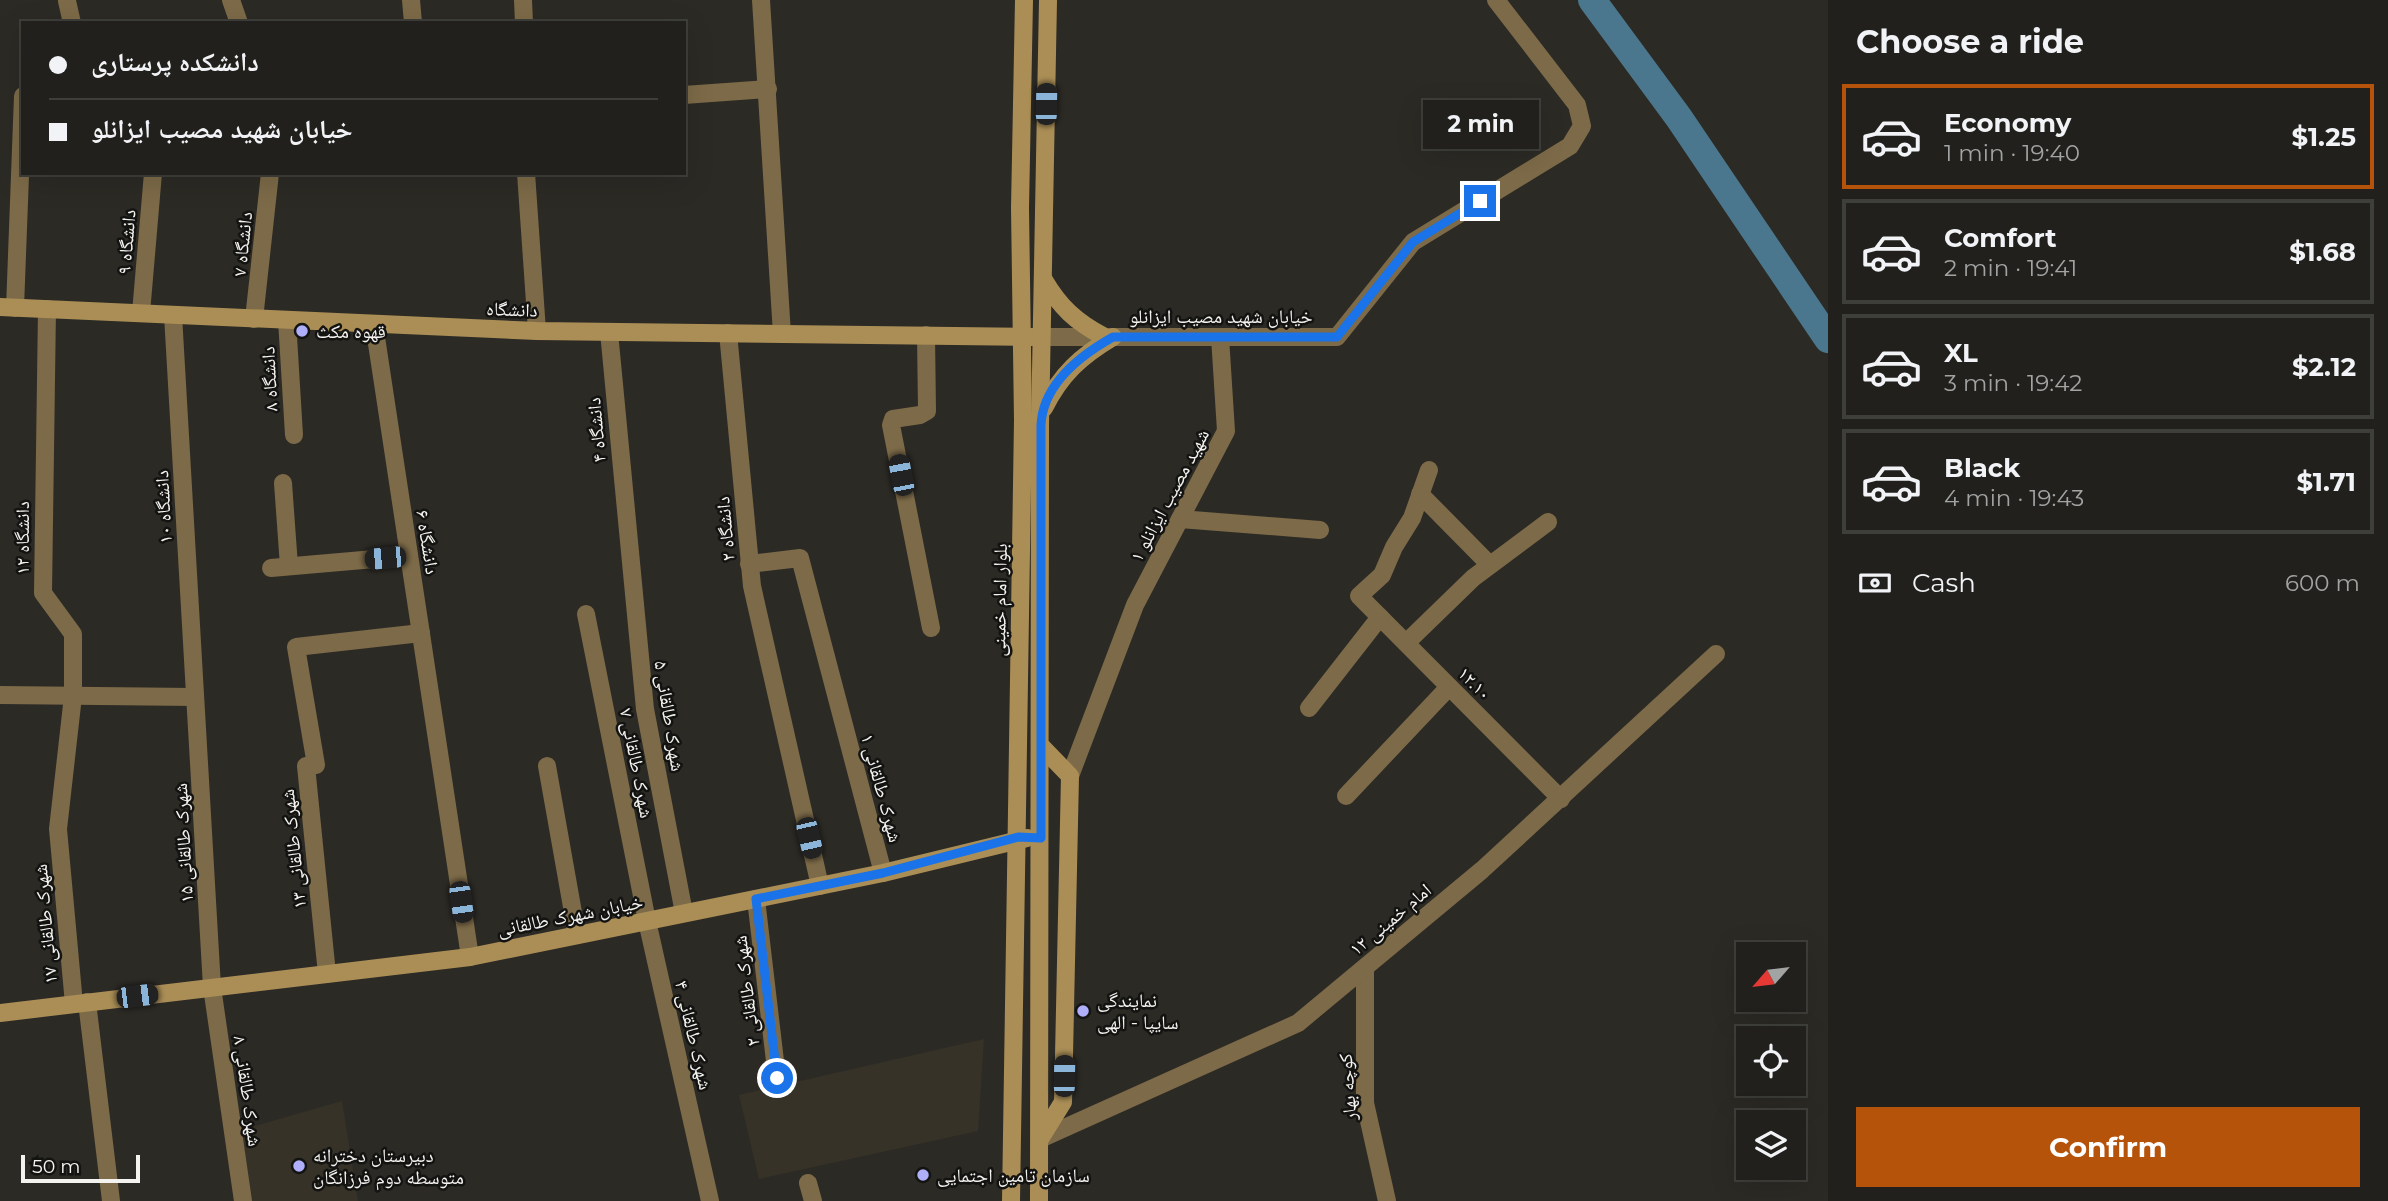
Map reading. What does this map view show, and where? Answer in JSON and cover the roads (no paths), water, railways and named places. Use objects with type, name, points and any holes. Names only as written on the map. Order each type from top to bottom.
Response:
[{"type":"main road","name":"بلوار امام خمینی","points":[[1011,1201],[1018,837],[1024,0]]},
{"type":"main road","points":[[1040,1201],[1041,414],[1048,0]]},
{"type":"main road","points":[[1041,414],[1057,382],[1082,355],[1108,336],[1071,316],[1058,303],[1043,278]]},
{"type":"main road","name":"دانشگاه","points":[[7,307],[537,331],[1042,337]]},
{"type":"main road","points":[[1040,1139],[1063,1102],[1070,776],[1041,746]]},
{"type":"main road","name":"خیابان شهرک طالقانی","points":[[0,1013],[470,957],[883,873],[1018,837],[1068,855]]},
{"type":"street","points":[[231,0],[238,21]]},
{"type":"street","points":[[411,0],[413,21]]},
{"type":"street","points":[[523,0],[524,21]]},
{"type":"street","name":"خیابان شهید مصیب ایزانلو","points":[[1042,337],[1337,337],[1413,242],[1570,146],[1582,127],[1577,105],[1496,0]]},
{"type":"street","points":[[67,1],[72,21]]},
{"type":"street","points":[[762,6],[782,334]]},
{"type":"street","points":[[686,95],[768,89]]},
{"type":"street","points":[[7,307],[21,122]]},
{"type":"street","name":"دانشگاه ۹","points":[[141,313],[153,175]]},
{"type":"street","name":"دانشگاه ۷","points":[[254,319],[271,175]]},
{"type":"street","points":[[526,175],[537,331]]},
{"type":"street","name":"دانشگاه ۱۲","points":[[47,309],[43,593],[73,634],[73,696],[59,840]]},
{"type":"street","name":"دانشگاه ۱۰","points":[[173,315],[195,697]]},
{"type":"street","name":"دانشگاه ۸","points":[[286,320],[293,435]]},
{"type":"street","name":"دانشگاه ۶","points":[[374,324],[470,957]]},
{"type":"street","name":"دانشگاه ۴","points":[[609,332],[625,524]]},
{"type":"street","name":"دانشگاه ۲","points":[[728,333],[750,564],[820,886]]},
{"type":"street","points":[[926,335],[927,411],[920,415],[893,419],[891,425],[931,628]]},
{"type":"street","name":"شهید مصیب ایزانلو ۱","points":[[1070,776],[1135,605],[1226,431],[1220,337]]},
{"type":"street","points":[[1429,470],[1420,494],[1490,565]]},
{"type":"street","points":[[283,483],[280,567],[410,556]]},
{"type":"street","name":"۱۲.۱۰","points":[[1420,494],[1412,518],[1394,547],[1382,575],[1359,596],[1561,799]]},
{"type":"street","points":[[1180,519],[1320,530]]},
{"type":"street","points":[[1406,643],[1473,578],[1548,522]]},
{"type":"street","name":"شهرک طالقانی ۵","points":[[625,524],[645,709],[684,913]]},
{"type":"street","name":"شهرک طالقانی ۱","points":[[750,564],[800,558],[883,873]]},
{"type":"street","name":"شهرک طالقانی ۷","points":[[586,614],[647,921]]},
{"type":"street","points":[[1309,708],[1380,617]]},
{"type":"street","name":"شهرک طالقانی ۱۳","points":[[327,974],[306,766],[316,765],[296,647],[421,633]]},
{"type":"street","name":"امام خمینی ۱۲","points":[[1040,1139],[1298,1023],[1561,799],[1716,654]]},
{"type":"street","points":[[1346,796],[1449,687]]},
{"type":"street","points":[[0,695],[195,697]]},
{"type":"street","name":"شهرک طالقانی ۱۵","points":[[195,697],[212,987]]},
{"type":"street","points":[[547,766],[577,935]]},
{"type":"street","name":"شهرک طالقانی ۱۷","points":[[59,840],[111,1201]]},
{"type":"street","name":"شهرک طالقانی ۲","points":[[756,899],[777,1078]]},
{"type":"street","name":"شهرک طالقانی ۴","points":[[647,921],[710,1201]]},
{"type":"street","name":"کوچه بهار","points":[[1365,968],[1365,1103],[1387,1201]]},
{"type":"street","name":"شهرک طالقانی ۸","points":[[212,987],[243,1201]]},
{"type":"street","points":[[808,1183],[813,1201]]},
{"type":"waterway","points":[[1592,0],[1679,118],[1828,339]]},
{"type":"place","name":"قهوه مکث","points":[[302,331]]},
{"type":"place","name":"نمایندگی سایپا - الهی","points":[[1083,1011]]},
{"type":"place","name":"دبیرستان دخترانه متوسطه دوم فرزانگان","points":[[299,1166]]},
{"type":"place","name":"سازمان تامین اجتمایی","points":[[923,1175]]}]
